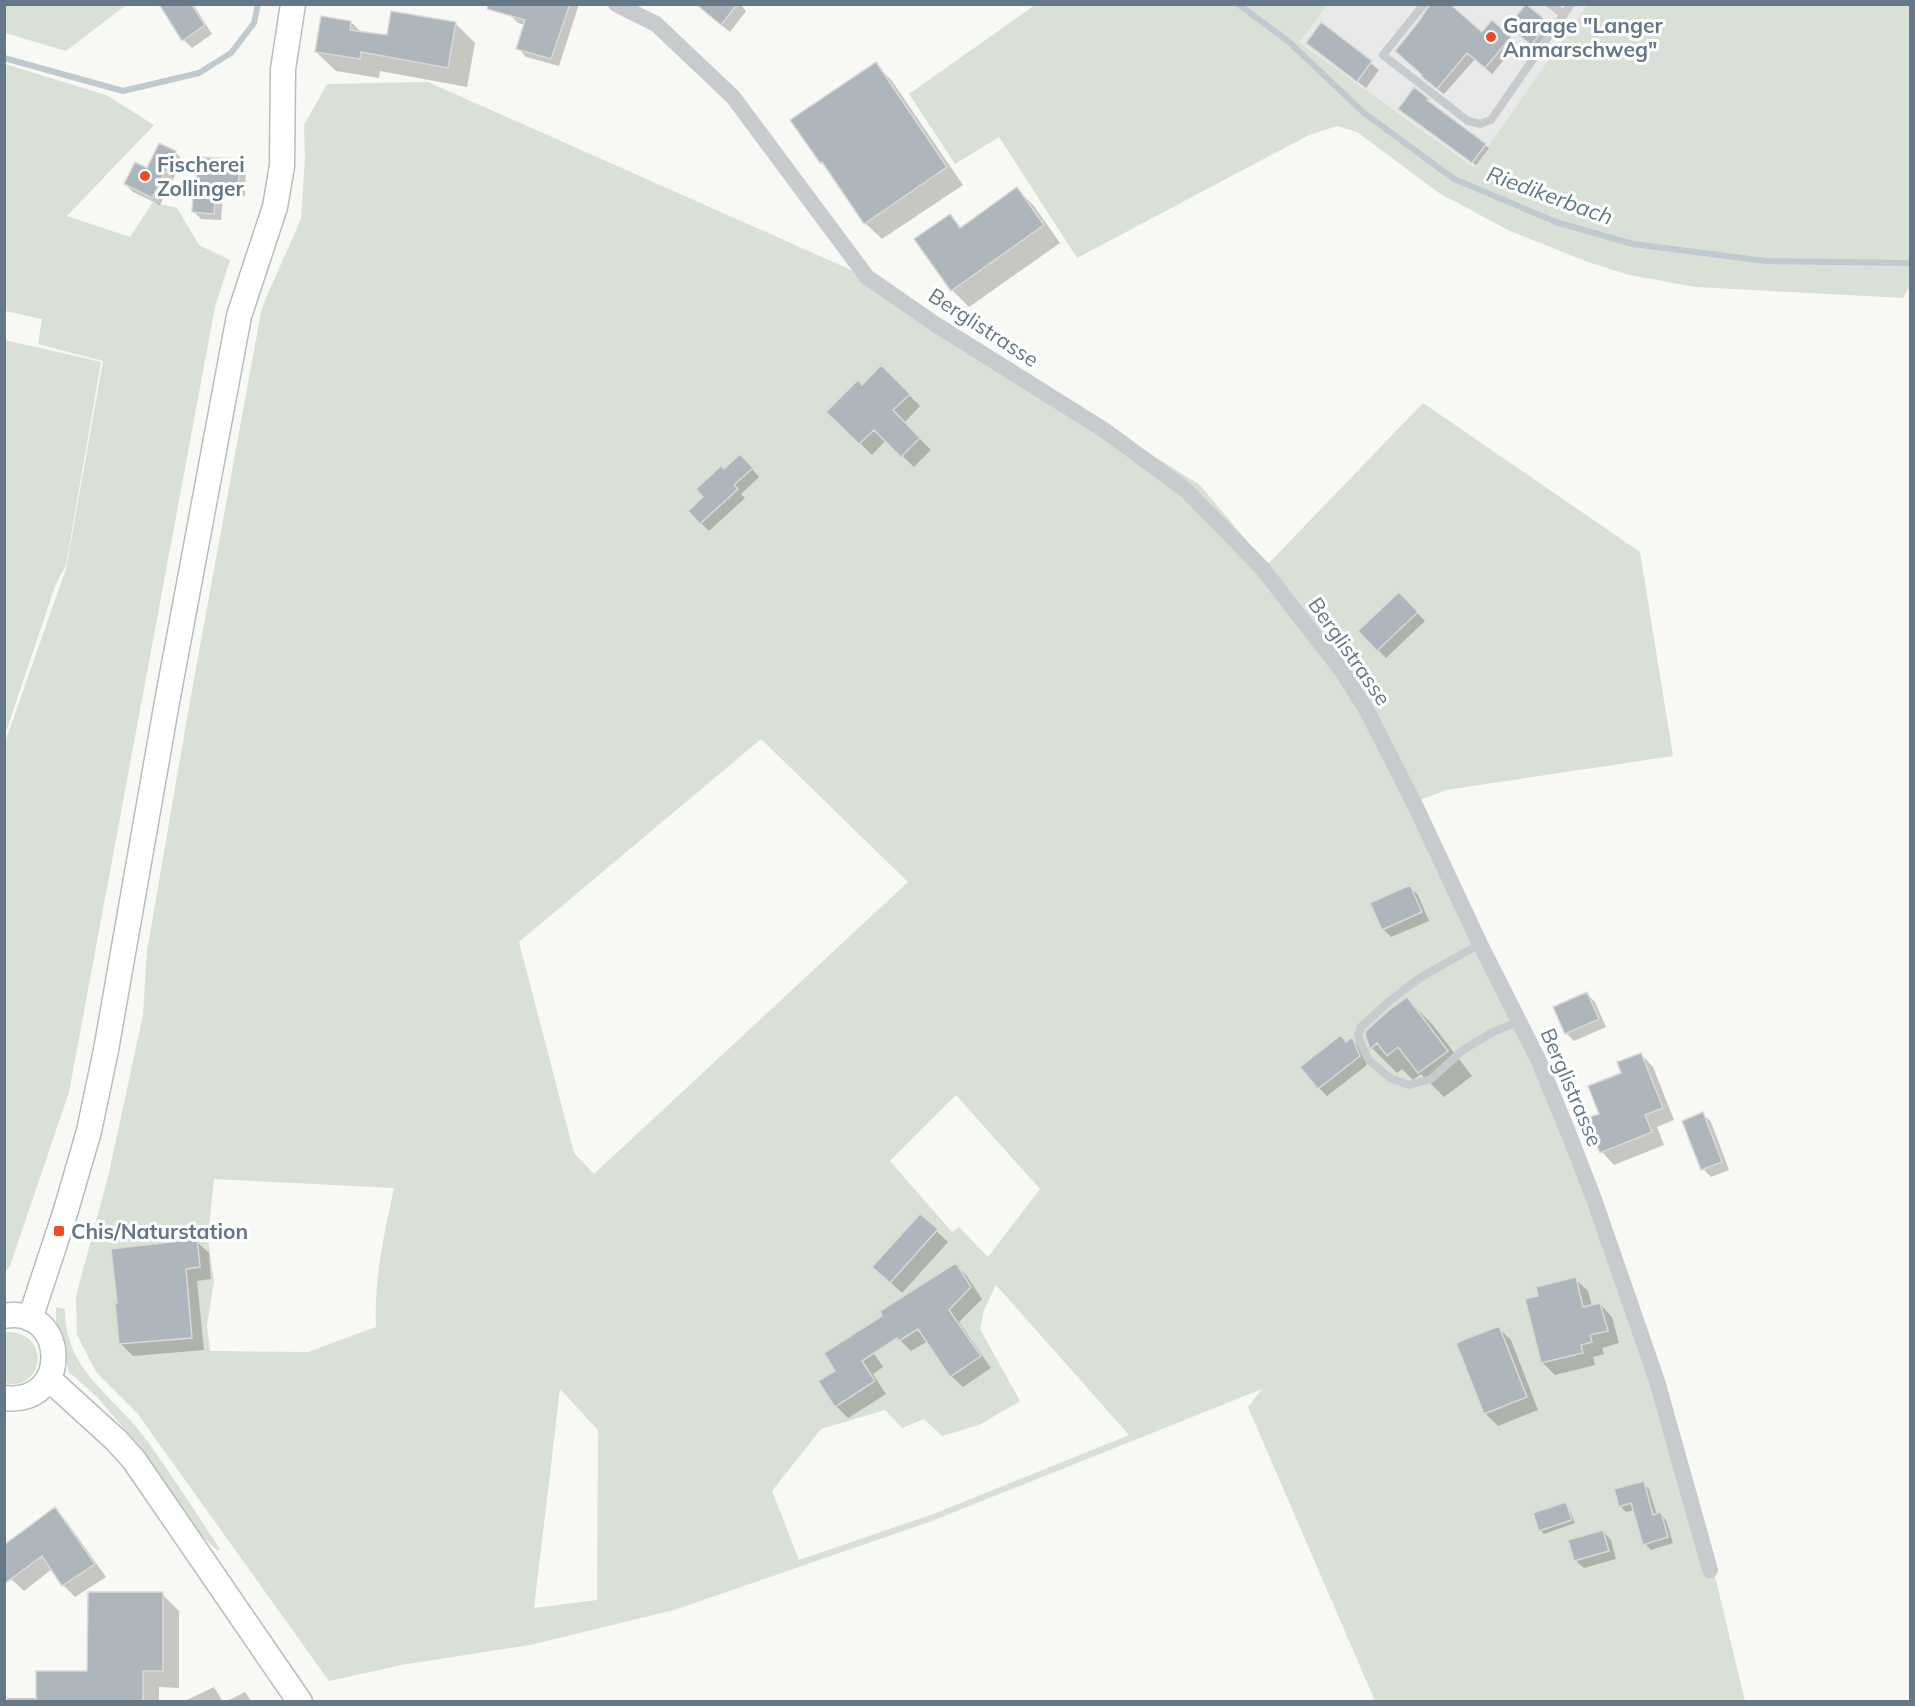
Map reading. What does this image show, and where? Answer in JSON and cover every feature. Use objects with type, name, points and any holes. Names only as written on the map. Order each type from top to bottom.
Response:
[{"type":"main road","points":[[30,1319],[89,1131],[106,1050],[167,702],[239,316],[275,207],[282,166],[283,69],[293,4]]},
{"type":"main road","points":[[4,1316],[19,1315],[40,1325],[48,1334],[55,1356],[49,1379],[41,1388],[18,1399],[4,1398]]},
{"type":"main road","points":[[49,1379],[116,1440],[134,1460],[300,1701]]},
{"type":"street","name":"Berglistrasse","points":[[616,4],[656,24],[733,97],[867,277],[935,324],[1104,430],[1186,490],[1262,568],[1342,671],[1366,709],[1413,803],[1519,1021],[1564,1122],[1598,1210],[1657,1381],[1710,1570]]},
{"type":"lane","points":[[1425,4],[1383,55],[1468,120],[1480,124],[1491,120],[1571,4]]},
{"type":"lane","points":[[1550,4],[1564,15]]},
{"type":"lane","points":[[1480,944],[1421,977],[1361,1027],[1358,1035],[1369,1060],[1390,1078],[1409,1085],[1431,1078],[1463,1050],[1491,1033],[1519,1021]]},
{"type":"shaded area","points":[[4,5],[126,5],[66,51],[5,33]]},
{"type":"shaded area","points":[[1035,5],[1328,5],[1299,42],[1474,167],[1587,5],[1910,5],[1910,285],[1903,298],[1696,287],[1629,275],[1588,262],[1510,231],[1439,193],[1357,132],[1337,126],[1309,135],[1077,258],[999,137],[955,164],[909,94]]},
{"type":"shaded area","points":[[1328,5],[1587,5],[1475,167],[1299,42]]},
{"type":"shaded area","points":[[5,64],[106,95],[154,125],[67,216],[130,237],[153,202],[177,208],[199,245],[230,260],[215,307],[69,1092],[10,1266],[5,1272],[5,742],[66,569],[103,361],[38,344],[42,319],[5,311]]},
{"type":"shaded area","points":[[428,82],[867,277],[1200,485],[1267,565],[1423,403],[1640,552],[1673,756],[1446,790],[1420,800],[1598,1200],[1712,1564],[1745,1701],[1375,1701],[1248,1407],[1262,1389],[932,1521],[674,1610],[530,1645],[401,1665],[329,1681],[137,1413],[96,1372],[77,1335],[76,1296],[108,1177],[143,1015],[147,951],[262,307],[301,219],[305,158],[304,125],[327,84]],"holes":[[[761,739],[908,882],[594,1174],[574,1153],[519,942]],[[956,1095],[1040,1189],[988,1257],[959,1227],[952,1232],[890,1161]],[[214,1179],[394,1188],[378,1274],[376,1327],[308,1352],[210,1351],[207,1325],[214,1282],[208,1238]],[[197,1239],[114,1276],[111,1249]],[[996,1285],[1129,1435],[936,1513],[799,1560],[772,1491],[821,1429],[885,1410],[902,1428],[924,1419],[942,1436],[979,1425],[1020,1401],[980,1329],[984,1310]],[[188,1296],[192,1338],[119,1344],[115,1303]],[[560,1389],[598,1430],[597,1600],[534,1608]]]},
{"type":"shaded area","points":[[5,340],[101,362],[66,565],[55,586],[5,735]]},
{"type":"shaded area","points":[[56,1307],[65,1309],[67,1331],[73,1350],[83,1367],[148,1442],[220,1549],[218,1551],[200,1534],[140,1447],[97,1397],[69,1372],[56,1323]]},
{"type":"shaded area","points":[[4,1333],[21,1335],[31,1341],[36,1351],[38,1361],[35,1371],[28,1379],[18,1383],[5,1383]]},
{"type":"building","points":[[159,4],[191,4],[205,25],[182,41]]},
{"type":"building","points":[[488,4],[570,4],[551,59],[516,49],[525,20],[487,9]]},
{"type":"building","points":[[696,4],[737,4],[721,25]]},
{"type":"building","points":[[1430,4],[1450,4],[1482,32],[1492,20],[1511,37],[1485,68],[1467,53],[1437,89],[1395,51]]},
{"type":"building","points":[[1526,4],[1549,23],[1531,45],[1508,26]]},
{"type":"building","points":[[391,11],[456,22],[448,68],[361,52],[360,59],[315,52],[321,16],[351,21],[350,30],[387,35]]},
{"type":"building","points":[[1321,22],[1372,61],[1357,82],[1306,43]]},
{"type":"building","points":[[876,62],[947,167],[864,224],[790,120]]},
{"type":"building","points":[[1414,87],[1429,99],[1427,100],[1486,144],[1472,163],[1398,109]]},
{"type":"building","name":"Fischerei Zollinger","points":[[159,143],[176,151],[152,198],[124,184],[135,162],[147,168]]},
{"type":"building","points":[[197,157],[240,159],[238,189],[216,189],[214,214],[192,212],[193,196],[196,196]]},
{"type":"building","points":[[1017,187],[1044,225],[951,291],[914,239],[950,214],[960,228]]},
{"type":"building","points":[[881,365],[910,394],[893,410],[920,438],[901,457],[874,430],[859,444],[826,412],[858,380],[862,385]]},
{"type":"building","points":[[740,454],[753,468],[734,485],[738,489],[700,524],[688,511],[703,497],[696,489],[721,466],[724,469]]},
{"type":"building","points":[[1399,592],[1418,612],[1377,651],[1358,631]]},
{"type":"building","points":[[1410,885],[1422,912],[1382,930],[1370,903]]},
{"type":"building","points":[[1587,992],[1599,1019],[1565,1034],[1553,1007]]},
{"type":"building","points":[[1407,997],[1448,1051],[1418,1073],[1398,1047],[1387,1056],[1377,1043],[1370,1049],[1365,1035],[1366,1031],[1388,1011]]},
{"type":"building","points":[[1341,1035],[1346,1042],[1352,1037],[1360,1056],[1318,1089],[1300,1067]]},
{"type":"building","points":[[1641,1053],[1663,1108],[1645,1115],[1652,1132],[1600,1153],[1586,1118],[1599,1114],[1588,1086],[1621,1073],[1617,1062]]},
{"type":"building","points":[[1703,1112],[1722,1162],[1701,1170],[1682,1121]]},
{"type":"building","points":[[920,1214],[938,1229],[890,1283],[872,1267]]},
{"type":"building","points":[[197,1239],[200,1267],[186,1269],[192,1338],[119,1344],[111,1249]]},
{"type":"building","points":[[956,1263],[971,1287],[949,1310],[981,1356],[950,1377],[918,1329],[899,1341],[897,1338],[862,1361],[875,1381],[835,1407],[818,1381],[835,1371],[824,1353],[882,1316],[880,1311]]},
{"type":"building","points":[[1576,1277],[1583,1307],[1600,1303],[1608,1331],[1590,1335],[1592,1342],[1581,1345],[1583,1353],[1541,1363],[1525,1299],[1538,1296],[1536,1287]]},
{"type":"building","points":[[1499,1326],[1527,1397],[1484,1414],[1456,1343]]},
{"type":"building","points":[[1644,1481],[1653,1515],[1661,1512],[1668,1537],[1643,1545],[1631,1503],[1619,1507],[1614,1489]]},
{"type":"building","points":[[1566,1502],[1572,1520],[1539,1531],[1533,1513]]},
{"type":"building","points":[[55,1507],[95,1564],[62,1586],[42,1556],[4,1584],[4,1545]]},
{"type":"building","points":[[1603,1530],[1609,1551],[1574,1561],[1568,1540]]},
{"type":"building","points":[[88,1592],[163,1592],[163,1671],[143,1671],[143,1701],[36,1701],[36,1671],[87,1671]]},
{"type":"waterway","name":"Riedikerbach","points":[[4,58],[123,91],[199,73],[231,53],[254,23],[258,4]]},
{"type":"waterway","name":"Riedikerbach","points":[[1238,4],[1288,41],[1364,113],[1454,179],[1556,222],[1633,244],[1766,261],[1910,263]]},
{"type":"place","name":"Garage \"Langer Anmarschweg\"","points":[[1491,37]]},
{"type":"place","name":"Fischerei Zollinger","points":[[145,176]]},
{"type":"place","name":"Chis/Naturstation","points":[[59,1231]]}]
